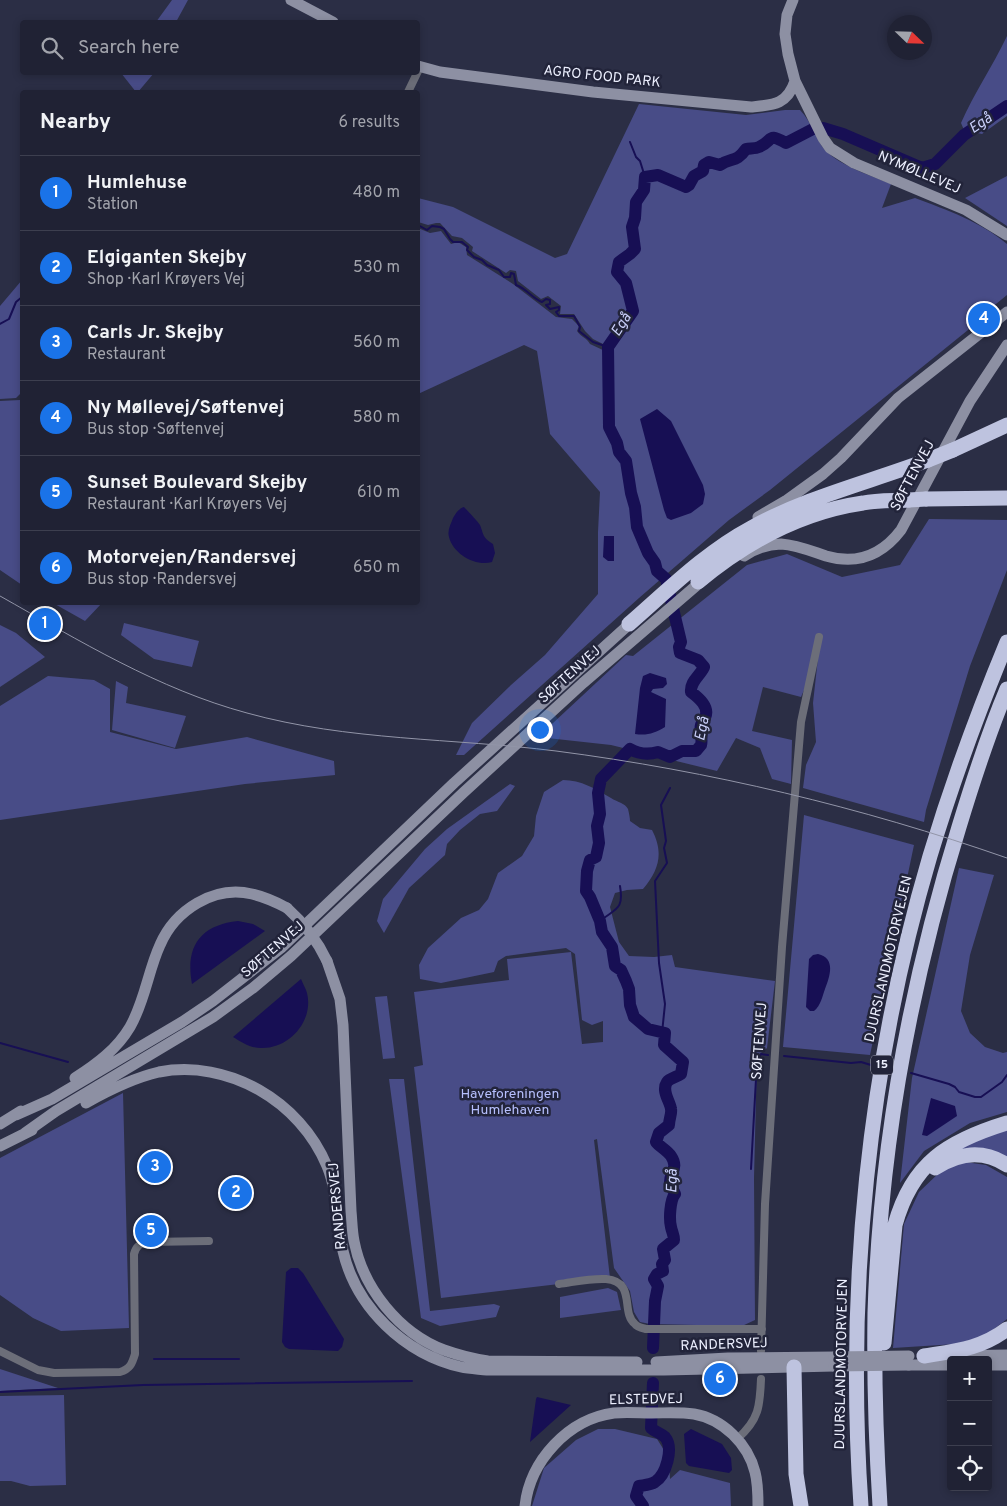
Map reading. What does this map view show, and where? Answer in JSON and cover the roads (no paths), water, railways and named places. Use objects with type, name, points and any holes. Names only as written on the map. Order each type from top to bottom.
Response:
[{"type":"highway","points":[[629,624],[646,615],[695,574],[732,539],[769,518],[811,501],[928,460],[1007,424]]},
{"type":"highway","points":[[695,574],[732,556],[779,528],[816,514],[863,503],[1007,498]]},
{"type":"highway","name":"DJURSLANDMOTORVEJEN","points":[[861,1506],[857,1420],[857,1310],[866,1183],[874,1115],[885,1049],[901,971],[930,855],[969,738],[1007,642]]},
{"type":"highway","name":"15","points":[[880,1506],[876,1429],[876,1313],[883,1196],[892,1117],[916,984],[931,922],[968,798],[1007,689]]},
{"type":"highway","points":[[880,1506],[884,1353],[895,1225],[900,1207],[910,1186],[924,1168],[944,1151],[966,1138],[1007,1123]]},
{"type":"highway","points":[[893,1244],[904,1208],[915,1188],[929,1172],[958,1156],[971,1154],[987,1156],[1007,1165]]},
{"type":"highway","points":[[914,1359],[969,1349],[993,1339],[1007,1330]]},
{"type":"highway","points":[[794,1362],[796,1474],[801,1506]]},
{"type":"main road","points":[[291,0],[329,20]]},
{"type":"main road","points":[[792,0],[787,15],[785,34],[795,81],[807,109]]},
{"type":"main road","name":"AGRO FOOD PARK","points":[[420,66],[440,72],[593,92],[733,106],[751,107],[784,100]]},
{"type":"main road","points":[[795,81],[784,100],[807,109]]},
{"type":"main road","name":"NYMØLLEVEJ","points":[[807,109],[822,138],[830,148],[854,162],[966,210],[1007,235]]},
{"type":"main road","points":[[695,574],[728,534],[787,500],[823,474],[841,458],[898,398],[1007,312]]},
{"type":"main road","name":"SØFTENVEJ","points":[[695,574],[770,545],[790,545],[837,559],[849,560],[873,555],[887,546],[901,530],[961,418],[1007,345]]},
{"type":"main road","name":"SØFTENVEJ","points":[[25,1132],[56,1111],[205,1022],[253,988],[291,956],[646,615]]},
{"type":"main road","name":"SØFTENVEJ","points":[[16,1115],[52,1099],[182,1022],[213,1001],[273,954],[454,783],[629,624]]},
{"type":"main road","name":"RANDERSVEJ","points":[[0,1124],[86,1071],[116,1046],[138,1012],[161,943],[171,925],[186,910],[206,898],[228,893],[251,893],[287,908],[302,921],[312,933],[327,961],[340,999],[344,1025],[351,1211],[354,1241],[367,1279],[376,1294],[406,1327],[442,1349],[468,1358],[488,1361],[662,1362],[728,1358],[794,1362],[834,1362],[1007,1355]]},
{"type":"main road","name":"RANDERSVEJ","points":[[0,1146],[127,1082],[159,1072],[177,1070],[214,1072],[245,1082],[275,1099],[298,1119],[315,1143],[327,1166],[334,1188],[343,1252],[354,1282],[369,1306],[387,1327],[412,1346],[429,1355],[462,1367],[487,1370],[664,1370],[794,1362]]},
{"type":"main road","name":"RANDERSVEJ","points":[[914,1359],[947,1364]]},
{"type":"main road","points":[[992,1365],[1007,1365]]},
{"type":"main road","name":"ELSTEDVEJ","points":[[525,1506],[526,1496],[535,1472],[548,1451],[569,1430],[592,1419],[613,1413],[686,1413],[700,1416],[722,1426],[737,1439],[750,1457],[755,1472],[758,1506]]},
{"type":"street","points":[[409,90],[415,75]]},
{"type":"street","name":"SØFTENVEJ","points":[[761,1351],[766,1194],[783,938],[801,722],[820,637]]},
{"type":"street","points":[[0,1351],[38,1370],[54,1373],[120,1372],[128,1369],[132,1364],[135,1354],[134,1254],[136,1249],[139,1245],[148,1242],[209,1242]]},
{"type":"street","points":[[559,1284],[605,1279],[615,1281],[622,1286],[628,1298],[630,1317],[634,1324],[653,1329],[762,1329]]},
{"type":"street","points":[[737,1439],[750,1428],[758,1411],[761,1378]]},
{"type":"waterway","name":"Egå","points":[[823,128],[843,134],[922,168],[935,164],[964,135],[1007,106]]},
{"type":"waterway","name":"Egå","points":[[653,1348],[655,1301],[658,1286],[654,1279],[657,1274],[663,1271],[662,1264],[665,1260],[663,1249],[674,1240],[670,1215],[675,1194],[670,1182],[674,1167],[673,1160],[656,1142],[659,1133],[669,1125],[671,1115],[665,1085],[668,1081],[681,1074],[683,1062],[664,1045],[665,1033],[648,1029],[634,1017],[626,981],[621,970],[615,966],[612,947],[602,932],[600,921],[586,891],[587,871],[590,860],[596,857],[599,843],[597,826],[600,814],[598,793],[601,779],[630,749],[644,754],[658,752],[670,757],[682,751],[696,751],[701,745],[701,728],[706,710],[700,700],[691,692],[694,682],[704,667],[698,660],[680,653],[679,647],[681,642],[666,579],[657,571],[637,527],[626,461],[619,452],[609,427],[608,347],[633,311],[626,283],[617,272],[619,262],[635,249],[632,227],[635,218],[636,202],[644,190],[645,177],[658,175],[686,187],[694,176],[703,171],[704,165],[709,162],[720,165],[737,158],[746,149],[764,145],[773,138],[786,143],[813,129]]},
{"type":"waterway","points":[[630,142],[636,157],[640,161],[645,177]]},
{"type":"waterway","points":[[420,226],[427,230],[432,226],[444,229],[453,242],[462,242],[468,247],[467,250],[474,257],[499,270],[504,277],[510,277],[511,273],[514,274],[516,285],[542,302],[546,299],[550,300],[550,304],[546,305],[550,309],[559,307],[559,310],[556,312],[559,316],[574,316],[580,327],[579,331],[593,342],[608,347]]},
{"type":"waterway","points":[[0,324],[9,319],[16,302],[20,299]]},
{"type":"waterway","points":[[662,1033],[665,1004],[659,963],[655,881],[667,863],[661,805],[670,788]]},
{"type":"waterway","points":[[600,921],[618,908],[621,900],[620,886]]},
{"type":"waterway","points":[[0,1043],[68,1062]]},
{"type":"waterway","points":[[751,1169],[757,1061],[761,1054],[768,1055]]},
{"type":"waterway","points":[[784,1056],[851,1063],[861,1062],[871,1065]]},
{"type":"waterway","points":[[911,1073],[949,1084],[959,1092],[975,1097],[981,1097],[1002,1082],[1007,1075]]},
{"type":"waterway","points":[[154,1359],[239,1359]]},
{"type":"waterway","points":[[0,1392],[143,1385],[412,1381]]},
{"type":"waterway","name":"Egå","points":[[643,1506],[636,1496],[639,1486],[651,1484],[659,1479],[668,1461],[669,1454],[668,1442],[665,1437],[651,1428],[653,1383]]},
{"type":"tram line","points":[[0,596],[90,646],[151,677],[182,691],[247,713],[323,729],[401,738],[556,751],[671,769],[728,780],[841,807],[1007,858]]},
{"type":"place","name":"Ny Møllevej/Søftenvej","points":[[984,319]]},
{"type":"place","name":"Humlehuse","points":[[45,624]]},
{"type":"place","name":"Carls Jr. Skejby","points":[[155,1167]]},
{"type":"place","name":"Elgiganten Skejby","points":[[236,1193]]},
{"type":"place","name":"Sunset Boulevard Skejby","points":[[151,1231]]},
{"type":"place","name":"Motorvejen/Randersvej","points":[[720,1379]]},
{"type":"park label","name":"Haveforeningen Humlehaven","points":[[510,1102]]}]
